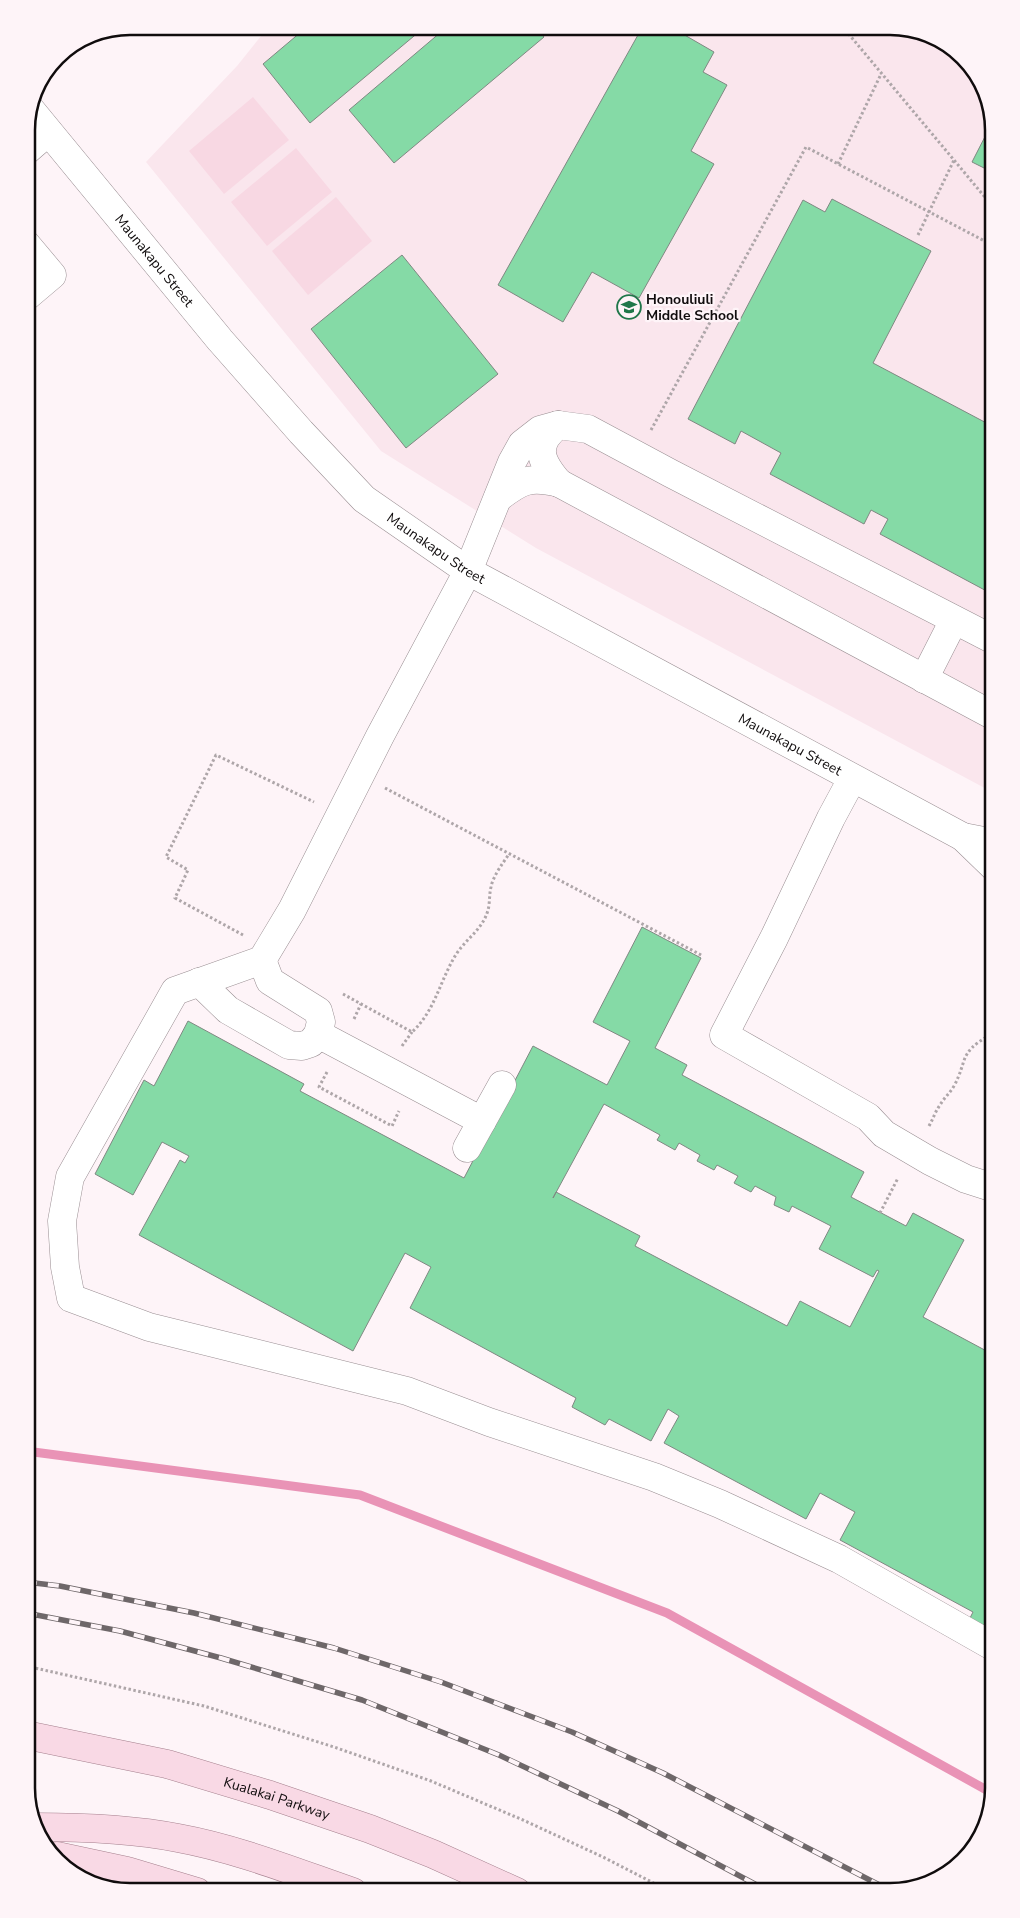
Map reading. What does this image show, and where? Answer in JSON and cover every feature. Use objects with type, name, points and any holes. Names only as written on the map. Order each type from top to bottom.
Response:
[{"type":"main road","name":"Kualakai Parkway","points":[[35,1737],[166,1764],[270,1795],[370,1829],[433,1854],[496,1883]]},
{"type":"main road","points":[[44,1827],[80,1828],[177,1838],[229,1850],[326,1883]]},
{"type":"main road","points":[[66,1858],[127,1871],[167,1883]]},
{"type":"street","name":"Maunakapu Street","points":[[36,117],[220,340],[320,452],[364,498],[468,571],[963,837],[985,858]]},
{"type":"street","points":[[35,143],[48,132]]},
{"type":"street","points":[[35,255],[52,275],[35,289]]},
{"type":"street","points":[[558,425],[546,436],[542,442],[542,448],[548,470],[559,482]]},
{"type":"street","points":[[985,636],[588,429],[558,425],[540,430],[522,444],[512,462],[468,571],[360,774],[292,910],[262,960],[175,991],[70,1177],[62,1221],[65,1267],[71,1298],[149,1327],[407,1392],[654,1478],[720,1504],[839,1559],[985,1642]]},
{"type":"street","points":[[498,498],[520,482],[528,479],[538,478],[559,482],[985,711]]},
{"type":"street","points":[[924,679],[954,620]]},
{"type":"street","points":[[852,779],[831,818],[774,938],[724,1034],[868,1117],[884,1134],[909,1149],[966,1179],[985,1185]]},
{"type":"street","name":"Maunakapu Street","points":[[963,837],[985,841]]},
{"type":"street","points":[[199,982],[228,1010],[289,1045],[302,1046],[311,1043],[318,1034],[321,1022],[318,1011],[270,980],[262,960]]},
{"type":"street","points":[[318,1034],[482,1121]]},
{"type":"street","points":[[468,1148],[502,1085]]},
{"type":"path","points":[[849,35],[985,197]]},
{"type":"path","points":[[838,164],[881,74]]},
{"type":"path","points":[[636,455],[806,147],[985,241]]},
{"type":"path","points":[[918,235],[954,160]]},
{"type":"path","points":[[360,774],[703,956]]},
{"type":"path","points":[[906,1182],[886,1172],[930,1125],[940,1105],[951,1092],[959,1077],[963,1058],[974,1044],[985,1038]]},
{"type":"path","points":[[880,1213],[898,1178]]},
{"type":"path","points":[[35,1668],[204,1706],[334,1747],[431,1781],[515,1816],[654,1883]]},
{"type":"shaded area","name":"Honouliuli Middle School","points":[[262,35],[896,35],[921,40],[943,51],[953,59],[965,72],[978,94],[983,111],[985,130],[985,788],[536,548],[381,451],[146,162],[237,66]]},
{"type":"shaded area","points":[[253,97],[289,140],[224,194],[189,151]]},
{"type":"shaded area","points":[[296,148],[332,192],[267,246],[231,202]]},
{"type":"shaded area","points":[[336,197],[372,241],[308,295],[272,251]]},
{"type":"building","points":[[297,35],[415,35],[310,123],[263,64]]},
{"type":"building","points":[[437,35],[542,35],[544,37],[394,163],[349,110]]},
{"type":"building","points":[[638,35],[685,35],[714,52],[703,72],[727,85],[691,151],[714,164],[639,298],[592,272],[563,322],[498,285]]},
{"type":"building","points":[[985,137],[985,168],[972,162]]},
{"type":"building","points":[[832,199],[931,251],[873,363],[985,422],[985,590],[880,534],[888,519],[871,510],[864,524],[770,474],[781,453],[741,431],[735,444],[688,419],[803,200],[825,212]]},
{"type":"building","points":[[402,255],[498,374],[406,448],[311,329]]},
{"type":"building","points":[[642,927],[701,958],[655,1048],[687,1065],[682,1075],[864,1172],[851,1197],[906,1226],[913,1213],[964,1240],[923,1317],[985,1350],[985,1626],[970,1618],[973,1612],[840,1540],[855,1512],[820,1493],[806,1519],[664,1443],[679,1416],[668,1409],[651,1441],[609,1419],[605,1425],[572,1407],[576,1398],[410,1308],[431,1267],[405,1253],[353,1351],[139,1235],[180,1160],[185,1163],[189,1156],[162,1142],[133,1195],[95,1174],[144,1080],[154,1086],[188,1021],[304,1084],[300,1091],[464,1178],[533,1046],[607,1085],[630,1041],[593,1022]],"holes":[[[604,1104],[660,1135],[657,1140],[675,1150],[679,1143],[700,1155],[697,1161],[714,1170],[717,1165],[738,1176],[734,1183],[751,1192],[755,1186],[776,1197],[774,1205],[789,1212],[792,1206],[831,1226],[819,1249],[873,1277],[877,1270],[879,1271],[850,1327],[800,1301],[787,1326],[635,1246],[640,1236],[556,1192]]]},
{"type":"waterway","points":[[35,1452],[360,1495],[667,1613],[985,1789]]},
{"type":"railway","points":[[35,1583],[60,1586],[194,1613],[334,1648],[441,1682],[572,1732],[663,1773],[876,1883]]},
{"type":"railway","points":[[35,1615],[120,1631],[221,1658],[362,1700],[499,1755],[618,1811],[753,1883]]},
{"type":"place","name":"Honouliuli Middle School","points":[[629,307]]}]
